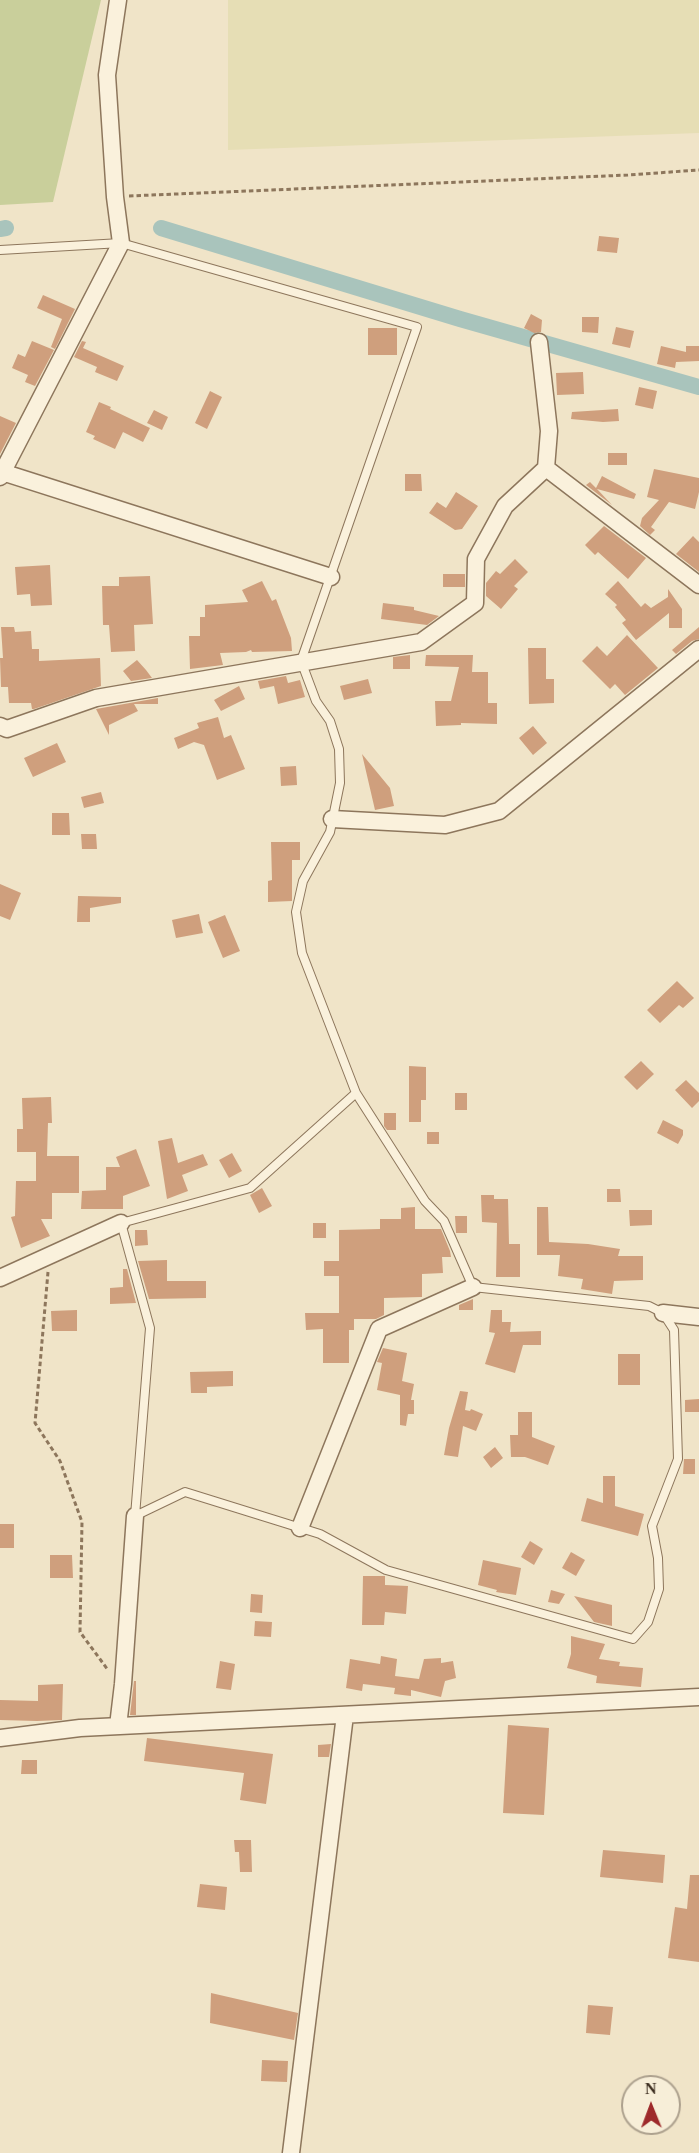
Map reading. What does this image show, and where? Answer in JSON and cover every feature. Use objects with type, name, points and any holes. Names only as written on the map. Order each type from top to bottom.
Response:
[{"type":"street","points":[[118,0],[107,75],[115,197],[121,243],[1,474],[331,577]]},
{"type":"street","points":[[2,731],[96,698],[421,642],[475,603],[476,560],[505,506],[546,468],[549,431],[539,342]]},
{"type":"street","points":[[546,468],[699,585]]},
{"type":"street","points":[[332,819],[445,825],[499,811],[699,649]]},
{"type":"street","points":[[0,1278],[121,1223]]},
{"type":"street","points":[[300,1528],[379,1329],[473,1287]]},
{"type":"street","points":[[663,1313],[699,1317]]},
{"type":"street","points":[[118,1726],[135,1516]]},
{"type":"street","points":[[0,1738],[80,1728],[699,1697]]},
{"type":"street","points":[[291,2153],[345,1715]]},
{"type":"lane","points":[[0,250],[121,243],[417,327],[302,661],[316,701],[330,721],[339,749],[340,783],[330,832],[303,881],[296,912],[302,953],[356,1093],[425,1202],[444,1221],[473,1287],[649,1306],[663,1313],[674,1330],[678,1459],[652,1526],[658,1558],[659,1589],[648,1622],[633,1640],[386,1570],[320,1534],[185,1492],[135,1516]]},
{"type":"lane","points":[[135,1516],[150,1328],[121,1223],[250,1188],[356,1093]]},
{"type":"path","points":[[115,197],[699,170]]},
{"type":"path","points":[[50,1255],[35,1424],[60,1461],[82,1522],[80,1632],[114,1679],[123,1684]]},
{"type":"shaded area","points":[[228,0],[699,0],[699,133],[228,150]]},
{"type":"green space","points":[[0,0],[101,0],[53,202],[0,205]]},
{"type":"building","points":[[599,236],[619,238],[617,253],[597,251]]},
{"type":"building","points":[[43,295],[75,309],[55,349],[51,347],[62,319],[37,308]]},
{"type":"building","points":[[531,314],[542,320],[541,332],[534,333],[524,328]]},
{"type":"building","points":[[582,317],[599,317],[598,333],[582,332]]},
{"type":"building","points":[[616,327],[634,331],[630,348],[612,344]]},
{"type":"building","points":[[368,328],[397,328],[397,355],[368,355]]},
{"type":"building","points":[[32,341],[54,350],[35,386],[25,382],[28,375],[12,368],[18,354],[25,357]]},
{"type":"building","points":[[82,341],[86,342],[83,348],[124,366],[117,381],[95,372],[97,367],[74,357]]},
{"type":"building","points":[[661,346],[686,352],[686,346],[699,346],[699,361],[676,362],[675,368],[657,364]]},
{"type":"building","points":[[583,372],[584,394],[557,395],[556,373]]},
{"type":"building","points":[[639,387],[657,391],[653,409],[635,405]]},
{"type":"building","points":[[210,391],[222,397],[207,429],[195,423]]},
{"type":"building","points":[[99,402],[150,428],[143,442],[123,432],[115,449],[93,439],[95,436],[86,432]]},
{"type":"building","points":[[618,409],[619,421],[571,419],[572,412]]},
{"type":"building","points":[[154,410],[168,417],[162,430],[147,423]]},
{"type":"building","points":[[0,416],[16,423],[0,454]]},
{"type":"building","points":[[608,453],[627,453],[627,465],[608,465]]},
{"type":"building","points":[[654,469],[699,478],[699,492],[695,509],[669,502],[651,527],[655,530],[650,535],[640,526],[642,518],[659,500],[647,497]]},
{"type":"building","points":[[405,474],[421,474],[422,491],[405,491]]},
{"type":"building","points":[[602,476],[636,494],[634,499],[597,489],[612,505],[586,485],[590,482],[596,488]]},
{"type":"building","points":[[456,492],[478,506],[462,529],[455,530],[429,513],[437,502],[446,508]]},
{"type":"building","points":[[604,526],[646,558],[628,579],[598,552],[595,555],[585,545]]},
{"type":"building","points":[[693,536],[699,542],[699,572],[676,554]]},
{"type":"building","points":[[515,559],[528,572],[514,586],[518,589],[501,609],[486,596],[486,583],[496,571],[500,574]]},
{"type":"building","points":[[50,565],[52,605],[31,606],[30,594],[17,595],[15,567]]},
{"type":"building","points":[[443,574],[465,574],[465,587],[443,587]]},
{"type":"building","points":[[150,576],[153,624],[134,625],[135,651],[111,652],[109,625],[103,625],[102,586],[119,586],[119,577]]},
{"type":"building","points":[[262,581],[272,601],[276,599],[291,638],[292,651],[252,652],[251,650],[220,653],[223,665],[190,669],[189,636],[200,636],[200,617],[205,617],[205,605],[248,602],[242,590]]},
{"type":"building","points":[[618,581],[641,607],[645,603],[651,608],[668,597],[668,589],[682,609],[682,628],[669,628],[669,613],[636,640],[622,623],[626,620],[615,607],[617,605],[605,594]]},
{"type":"building","points":[[383,603],[414,607],[414,610],[439,616],[427,625],[381,619]]},
{"type":"building","points":[[1,627],[14,627],[15,632],[31,631],[32,649],[39,649],[39,661],[100,658],[101,686],[34,709],[31,703],[9,703],[8,687],[1,687],[0,658],[3,658]]},
{"type":"building","points":[[699,627],[699,639],[692,641],[676,654],[672,650]]},
{"type":"building","points":[[627,635],[658,668],[625,695],[615,684],[610,689],[582,661],[597,646],[607,656]]},
{"type":"building","points":[[528,648],[546,648],[546,679],[554,679],[554,703],[529,704]]},
{"type":"building","points":[[410,655],[410,669],[393,669],[393,657]]},
{"type":"building","points":[[426,655],[473,655],[472,672],[488,672],[488,703],[497,703],[497,724],[461,723],[461,725],[436,726],[435,701],[451,701],[459,667],[425,666]]},
{"type":"building","points":[[137,660],[152,678],[131,681],[123,671]]},
{"type":"building","points":[[286,676],[288,683],[300,680],[305,697],[278,704],[274,686],[260,689],[258,681]]},
{"type":"building","points":[[368,679],[372,693],[344,700],[340,686]]},
{"type":"building","points":[[239,686],[245,699],[221,711],[214,700]]},
{"type":"building","points":[[158,698],[158,704],[134,704],[138,711],[109,725],[109,735],[96,709]]},
{"type":"building","points":[[218,717],[224,738],[231,735],[245,769],[217,780],[204,745],[194,742],[178,749],[174,738],[199,728],[197,723]]},
{"type":"building","points":[[533,726],[547,743],[533,755],[519,738]]},
{"type":"building","points":[[57,743],[66,762],[33,777],[24,758]]},
{"type":"building","points":[[362,754],[390,788],[394,806],[375,810]]},
{"type":"building","points":[[296,766],[297,785],[281,786],[280,767]]},
{"type":"building","points":[[101,792],[104,803],[84,808],[81,797]]},
{"type":"building","points":[[52,813],[69,813],[70,835],[52,835]]},
{"type":"building","points":[[81,834],[96,834],[97,849],[82,849]]},
{"type":"building","points":[[271,842],[300,842],[300,860],[292,860],[292,901],[268,902],[268,881],[272,880]]},
{"type":"building","points":[[0,884],[21,893],[10,920],[0,916]]},
{"type":"building","points":[[78,896],[121,897],[121,903],[90,908],[90,922],[77,922]]},
{"type":"building","points":[[199,914],[203,933],[176,938],[172,920]]},
{"type":"building","points":[[225,915],[240,951],[223,958],[208,922]]},
{"type":"building","points":[[677,981],[694,998],[683,1008],[679,1005],[660,1023],[647,1010]]},
{"type":"building","points":[[641,1061],[654,1074],[637,1090],[624,1077]]},
{"type":"building","points":[[409,1066],[426,1067],[426,1100],[421,1100],[421,1122],[409,1122]]},
{"type":"building","points":[[686,1080],[699,1093],[699,1101],[692,1108],[675,1090]]},
{"type":"building","points":[[455,1093],[467,1093],[467,1110],[455,1110]]},
{"type":"building","points":[[51,1097],[52,1123],[48,1123],[47,1156],[79,1156],[79,1193],[52,1193],[52,1219],[41,1219],[50,1236],[21,1248],[11,1217],[15,1216],[16,1181],[36,1181],[36,1152],[17,1152],[17,1129],[23,1129],[22,1098]]},
{"type":"building","points":[[384,1113],[396,1113],[396,1130],[387,1130],[384,1126]]},
{"type":"building","points":[[663,1120],[683,1130],[678,1144],[657,1133]]},
{"type":"building","points":[[427,1132],[439,1132],[439,1144],[427,1144]]},
{"type":"building","points":[[172,1138],[178,1163],[203,1154],[208,1165],[182,1175],[188,1191],[167,1199],[158,1141]]},
{"type":"building","points":[[136,1149],[150,1186],[123,1196],[123,1209],[81,1209],[82,1191],[106,1190],[106,1167],[120,1167],[116,1157]]},
{"type":"building","points":[[232,1153],[242,1171],[229,1178],[219,1160]]},
{"type":"building","points":[[262,1188],[272,1206],[259,1213],[250,1195]]},
{"type":"building","points":[[607,1189],[620,1189],[621,1202],[607,1202]]},
{"type":"building","points":[[481,1195],[494,1195],[494,1199],[508,1199],[509,1244],[520,1244],[520,1277],[496,1277],[497,1223],[482,1222]]},
{"type":"building","points":[[415,1207],[415,1229],[441,1229],[451,1257],[442,1257],[443,1273],[422,1274],[422,1297],[384,1298],[384,1315],[376,1319],[354,1319],[354,1330],[349,1330],[349,1363],[323,1363],[323,1329],[306,1330],[305,1313],[339,1313],[339,1276],[324,1276],[324,1261],[339,1261],[339,1230],[380,1229],[380,1219],[401,1219],[401,1208]]},
{"type":"building","points":[[537,1207],[548,1207],[549,1242],[588,1244],[620,1249],[618,1256],[643,1256],[643,1280],[614,1281],[612,1294],[581,1289],[583,1279],[558,1276],[560,1255],[537,1255]]},
{"type":"building","points":[[629,1210],[652,1210],[652,1225],[630,1226]]},
{"type":"building","points":[[455,1216],[467,1216],[467,1233],[456,1233]]},
{"type":"building","points":[[313,1223],[326,1223],[326,1238],[313,1238]]},
{"type":"building","points":[[135,1230],[147,1230],[148,1245],[135,1246]]},
{"type":"building","points":[[167,1260],[167,1281],[206,1281],[206,1298],[149,1299],[138,1261]]},
{"type":"building","points":[[123,1269],[127,1269],[136,1303],[110,1304],[110,1288],[123,1287]]},
{"type":"building","points":[[473,1299],[473,1310],[459,1310],[459,1305]]},
{"type":"building","points":[[77,1310],[77,1331],[52,1331],[51,1311]]},
{"type":"building","points":[[491,1310],[502,1310],[502,1322],[511,1322],[510,1332],[541,1331],[541,1345],[523,1345],[515,1373],[485,1364],[495,1333],[489,1332]]},
{"type":"building","points":[[383,1348],[407,1353],[402,1381],[414,1384],[411,1400],[414,1400],[414,1414],[408,1414],[406,1426],[400,1425],[400,1395],[377,1390],[382,1363],[377,1362]]},
{"type":"building","points":[[618,1354],[640,1354],[640,1385],[618,1385]]},
{"type":"building","points":[[233,1371],[233,1386],[207,1387],[207,1393],[191,1393],[190,1372]]},
{"type":"building","points":[[460,1391],[468,1392],[465,1410],[470,1411],[471,1409],[483,1414],[476,1431],[463,1426],[458,1457],[444,1455]]},
{"type":"building","points":[[699,1399],[699,1412],[685,1412],[685,1400]]},
{"type":"building","points":[[518,1412],[532,1412],[532,1437],[555,1446],[548,1465],[525,1457],[511,1457],[510,1435],[518,1435]]},
{"type":"building","points":[[495,1447],[503,1458],[491,1468],[483,1457]]},
{"type":"building","points":[[684,1459],[695,1459],[695,1474],[683,1474]]},
{"type":"building","points":[[603,1476],[615,1476],[615,1506],[644,1514],[638,1536],[581,1521],[587,1498],[603,1503]]},
{"type":"building","points":[[0,1524],[14,1524],[14,1548],[0,1548]]},
{"type":"building","points":[[530,1541],[543,1549],[534,1565],[521,1557]]},
{"type":"building","points":[[571,1552],[585,1560],[576,1576],[562,1568]]},
{"type":"building","points":[[50,1555],[72,1555],[73,1578],[50,1578]]},
{"type":"building","points":[[483,1560],[521,1568],[516,1595],[496,1592],[497,1590],[478,1585]]},
{"type":"building","points":[[363,1576],[385,1576],[385,1585],[408,1586],[406,1614],[385,1612],[384,1625],[362,1625]]},
{"type":"building","points":[[551,1590],[565,1594],[559,1604],[548,1602]]},
{"type":"building","points":[[251,1594],[263,1595],[262,1613],[250,1612]]},
{"type":"building","points":[[574,1596],[612,1605],[612,1626],[594,1622]]},
{"type":"building","points":[[255,1621],[272,1622],[271,1637],[254,1636]]},
{"type":"building","points":[[571,1636],[605,1644],[599,1659],[620,1662],[619,1666],[643,1668],[641,1687],[596,1683],[597,1676],[567,1668],[571,1654]]},
{"type":"building","points":[[381,1656],[397,1659],[395,1676],[419,1679],[424,1659],[441,1658],[441,1663],[453,1661],[456,1678],[445,1681],[441,1697],[411,1690],[411,1696],[394,1694],[395,1688],[363,1684],[362,1691],[346,1688],[350,1659],[380,1664]]},
{"type":"building","points":[[220,1661],[235,1664],[231,1690],[216,1688]]},
{"type":"building","points":[[134,1681],[136,1681],[136,1715],[130,1715]]},
{"type":"building","points":[[63,1684],[62,1720],[0,1720],[0,1700],[38,1701],[38,1685]]},
{"type":"building","points":[[508,1725],[549,1728],[544,1815],[503,1813]]},
{"type":"building","points":[[147,1738],[273,1754],[266,1804],[240,1800],[244,1773],[144,1761]]},
{"type":"building","points":[[331,1744],[329,1757],[318,1757],[318,1745]]},
{"type":"building","points":[[22,1760],[37,1760],[37,1774],[21,1774]]},
{"type":"building","points":[[234,1840],[251,1840],[252,1872],[240,1872],[239,1852],[235,1852]]},
{"type":"building","points":[[603,1850],[665,1855],[663,1883],[600,1877]]},
{"type":"building","points":[[690,1875],[699,1875],[699,1962],[668,1958],[675,1907],[687,1909]]},
{"type":"building","points":[[200,1884],[227,1887],[225,1910],[197,1907]]},
{"type":"building","points":[[211,1993],[298,2013],[294,2040],[210,2023]]},
{"type":"building","points":[[588,2005],[613,2007],[610,2035],[586,2033]]},
{"type":"building","points":[[262,2060],[288,2061],[287,2082],[261,2081]]},
{"type":"waterway","points":[[0,229],[6,228]]},
{"type":"waterway","points":[[161,228],[460,319],[699,387]]}]
